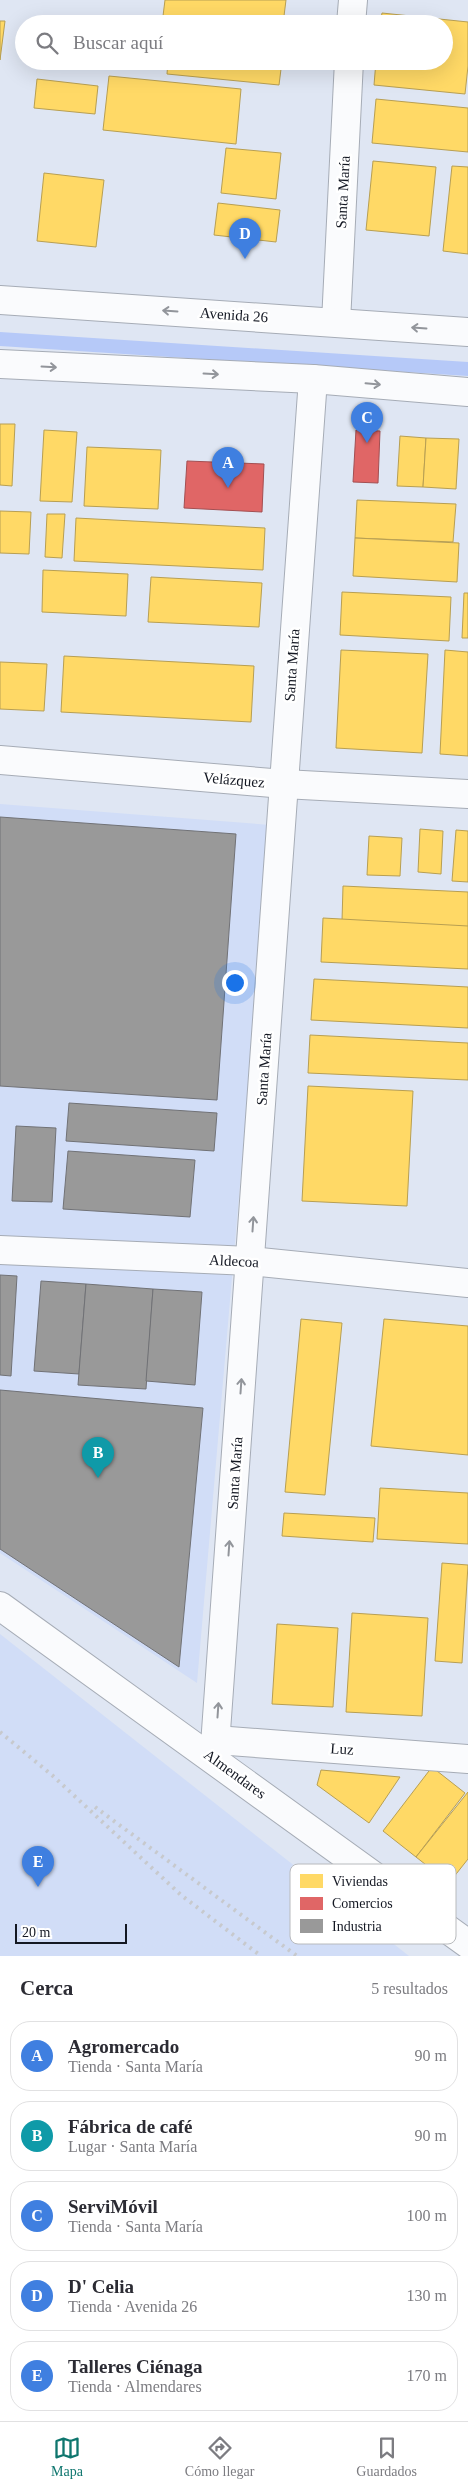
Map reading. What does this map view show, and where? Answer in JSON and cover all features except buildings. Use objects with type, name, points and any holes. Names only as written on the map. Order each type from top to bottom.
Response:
[{"type":"street","points":[[352,15],[353,0]]},
{"type":"street","name":"Santa María","points":[[336,322],[349,70]]},
{"type":"street","name":"Avenida 26","points":[[0,300],[468,332]]},
{"type":"street","points":[[0,364],[313,378],[468,392]]},
{"type":"street","name":"Santa María","points":[[215,1749],[313,378]]},
{"type":"street","name":"Velázquez","points":[[0,760],[284,784],[468,794]]},
{"type":"street","name":"Aldecoa","points":[[0,1250],[250,1261],[468,1283]]},
{"type":"street","name":"Almendares","points":[[0,1606],[215,1749],[364,1864]]},
{"type":"street","name":"Luz","points":[[215,1749],[468,1759]]},
{"type":"street","name":"Almendares","points":[[456,1935],[468,1944]]},
{"type":"shaded area","points":[[0,332],[468,362],[468,376],[0,346]]},
{"type":"shaded area","points":[[0,804],[271,825],[197,1683],[0,1553]]},
{"type":"shaded area","points":[[0,1634],[292,1864],[290,1864],[290,1944],[394,1944],[409,1956],[0,1956]]},
{"type":"railway","points":[[0,1732],[53,1776],[181,1895],[261,1956]]},
{"type":"railway","points":[[95,1807],[297,1956]]},
{"type":"place","name":"D' Celia","points":[[245,259]]},
{"type":"place","name":"ServiMóvil","points":[[367,443]]},
{"type":"place","name":"Agromercado","points":[[228,488]]},
{"type":"place","name":"Fábrica de café","points":[[98,1478]]},
{"type":"place","name":"Talleres Ciénaga","points":[[38,1887]]}]
